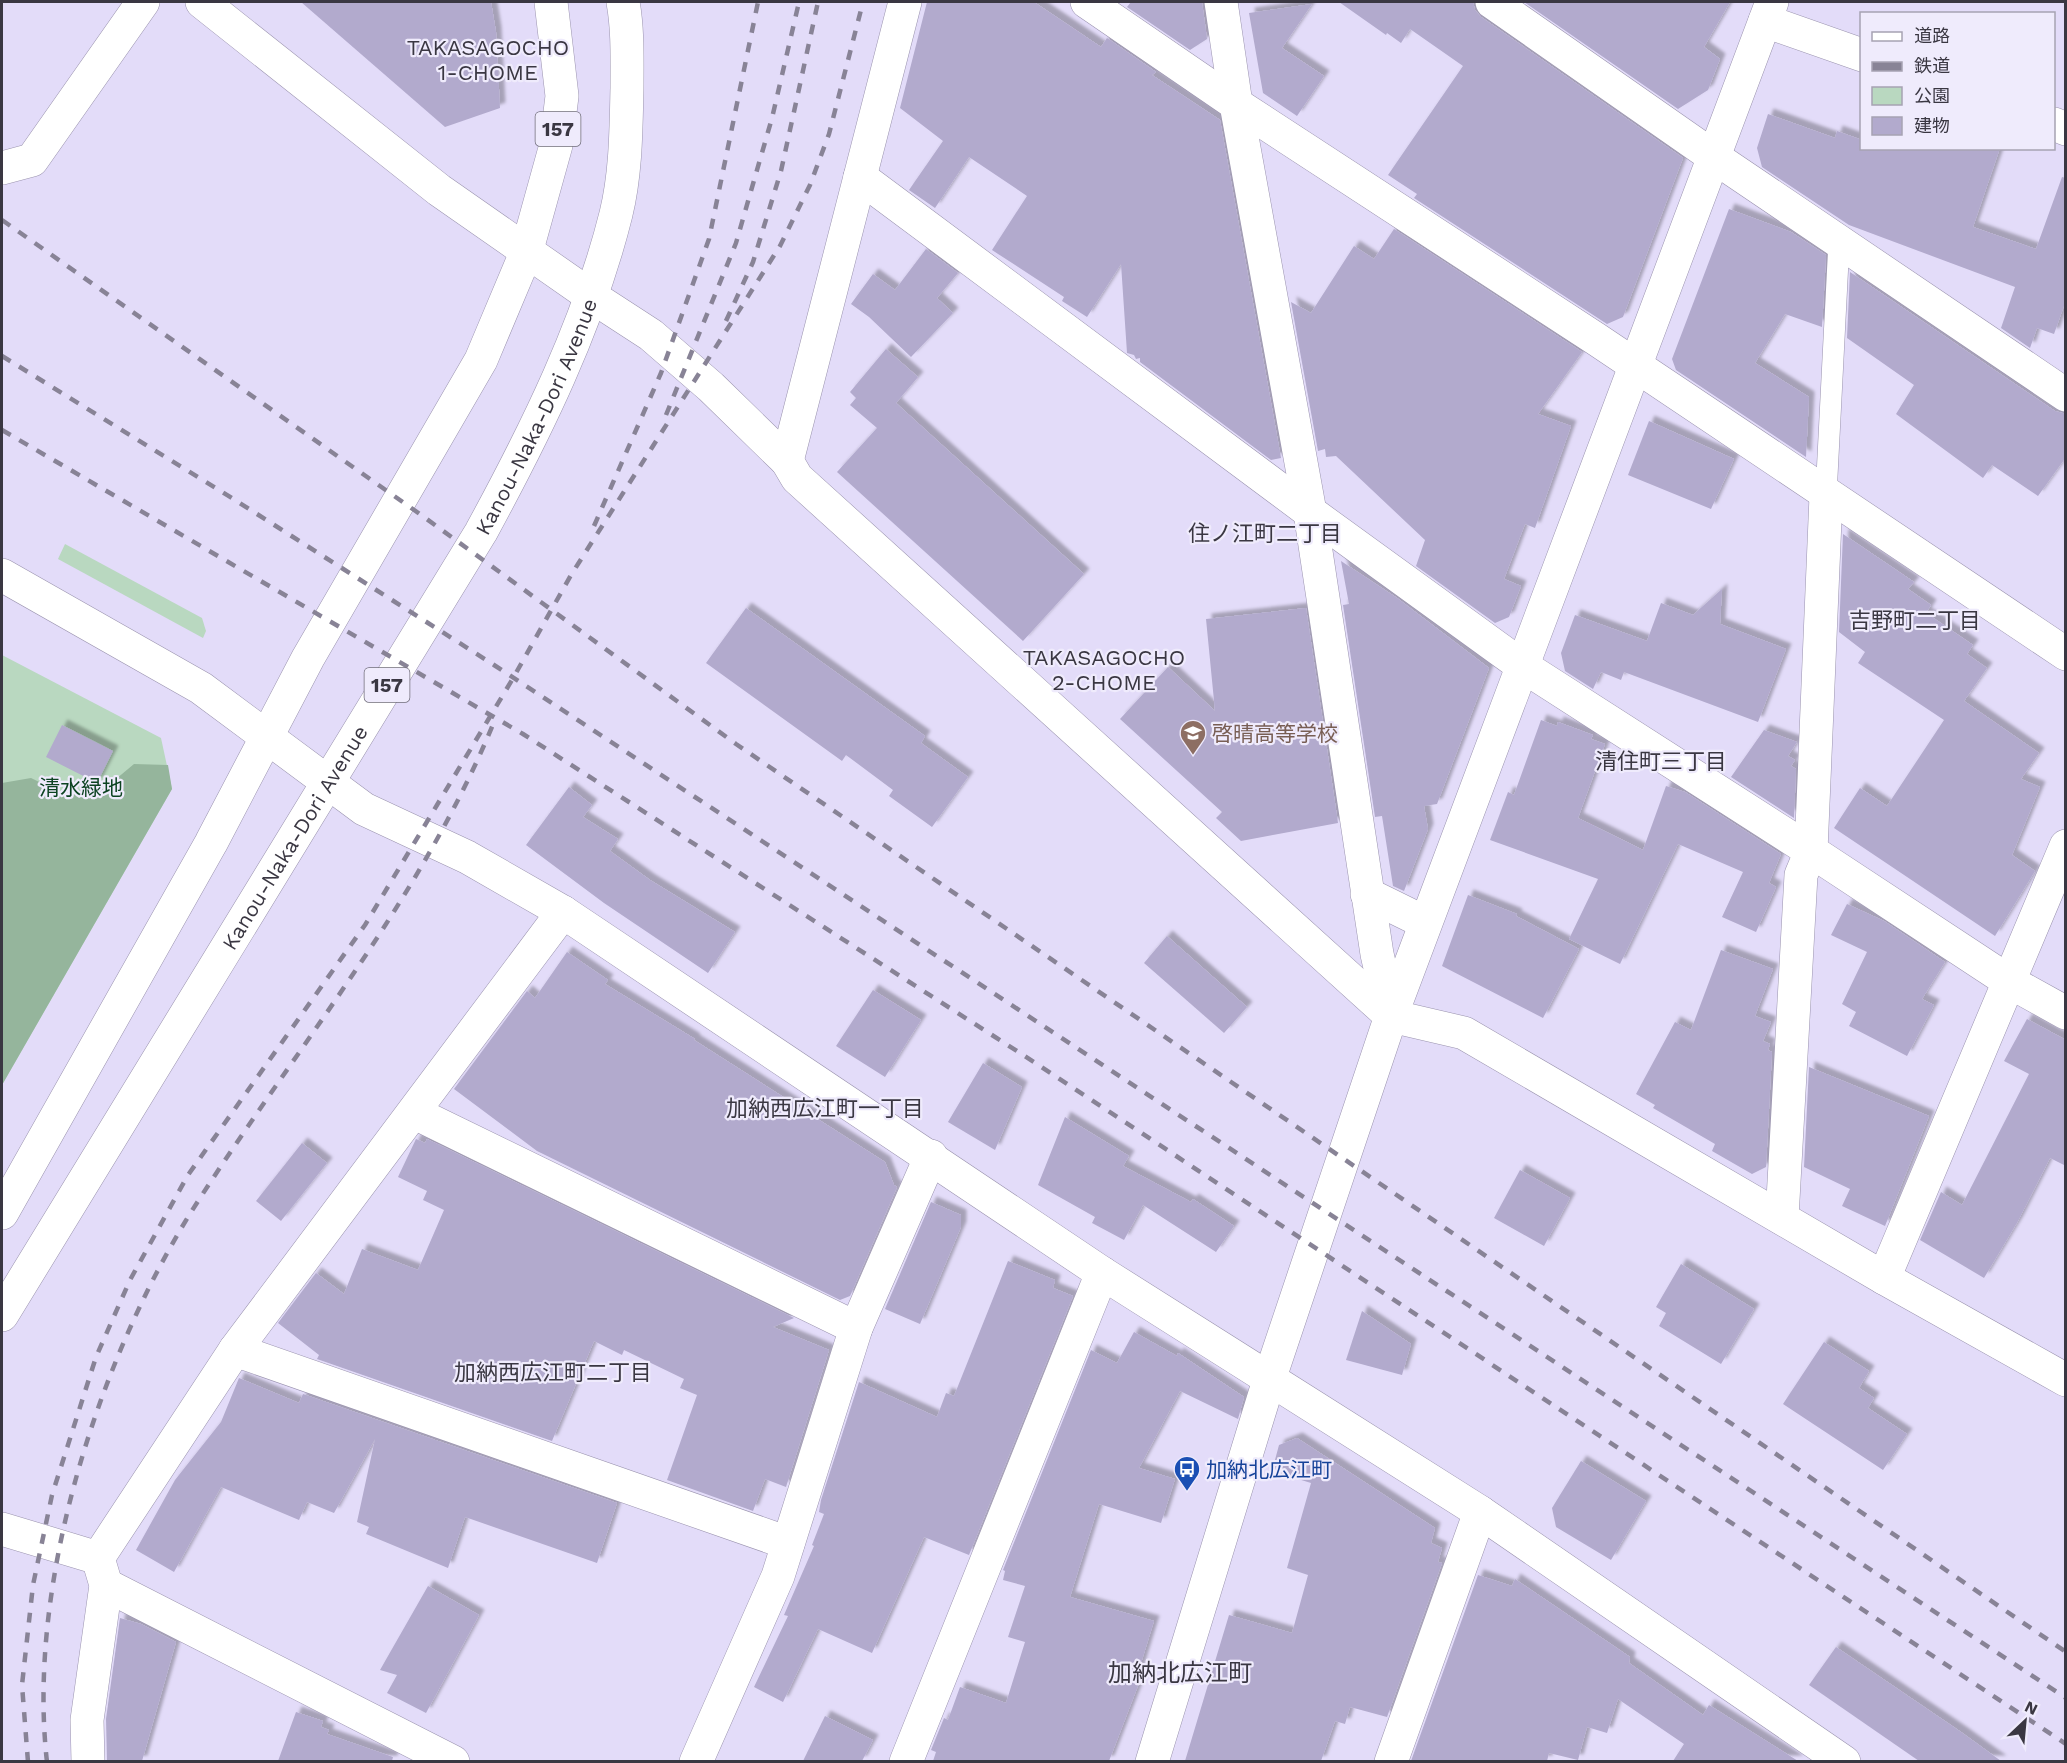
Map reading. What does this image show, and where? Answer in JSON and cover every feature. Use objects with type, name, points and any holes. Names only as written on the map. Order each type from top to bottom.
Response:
[{"type":"main road","points":[[2,168],[32,160],[143,2]]},
{"type":"main road","points":[[202,2],[440,190],[526,253],[651,335],[711,387],[787,461],[796,478],[1391,1016],[1464,1033],[1884,1278],[2066,1380]]},
{"type":"main road","name":"157","points":[[2,1213],[211,843],[308,658],[470,382],[526,253],[556,145],[562,96],[551,2]]},
{"type":"main road","name":"Kanou-Naka-Dori Avenue","points":[[2,1315],[481,532],[550,398],[591,296],[616,213],[624,165],[628,27],[623,2]]},
{"type":"main road","points":[[787,461],[904,2]]},
{"type":"main road","points":[[1087,2],[1236,104],[2066,654]]},
{"type":"main road","points":[[1221,2],[1236,104],[1310,512],[1377,954],[1391,1016]]},
{"type":"main road","points":[[1492,2],[1714,157],[2066,395]]},
{"type":"main road","points":[[1152,1761],[1270,1377],[1424,922],[1769,11],[1860,54]]},
{"type":"main road","points":[[860,177],[1521,666],[1812,851],[2010,982],[2066,1012]]},
{"type":"main road","points":[[1782,1218],[1801,875],[1812,851],[1827,496]]},
{"type":"main road","points":[[2,575],[201,688],[265,738],[364,809],[467,857],[563,912],[931,1156],[1102,1273],[1270,1377],[1480,1512],[1830,1758]]},
{"type":"main road","points":[[1884,1278],[2066,846]]},
{"type":"main road","points":[[1367,894],[1424,922]]},
{"type":"main road","points":[[87,1761],[87,1720],[102,1572],[236,1350],[563,912]]},
{"type":"main road","points":[[415,1113],[856,1328]]},
{"type":"main road","points":[[696,1761],[778,1576],[856,1328],[931,1156]]},
{"type":"main road","points":[[906,1761],[1102,1273]]},
{"type":"main road","points":[[236,1350],[788,1543]]},
{"type":"main road","points":[[1391,1761],[1480,1512]]},
{"type":"main road","points":[[2,1529],[102,1572],[453,1761]]},
{"type":"lane","points":[[1827,496],[1839,241]]},
{"type":"green space","points":[[65,544],[202,618],[206,631],[203,638],[58,559]]},
{"type":"green space","name":"清水緑地","points":[[2,655],[161,738],[172,789],[2,1085]]},
{"type":"green space","name":"清水緑地","points":[[134,764],[168,765],[172,789],[2,1085],[2,783],[31,778],[60,792],[104,789]]},
{"type":"building","points":[[301,2],[491,2],[496,32],[500,108],[445,127]]},
{"type":"building","points":[[927,2],[1034,2],[1101,47],[1107,38],[1156,72],[1152,75],[1220,120],[1281,458],[1271,460],[1140,362],[1140,358],[1136,359],[1134,355],[1127,353],[1121,264],[1087,317],[1062,301],[1064,297],[992,250],[1027,196],[969,157],[935,208],[909,190],[943,141],[900,108]]},
{"type":"building","points":[[1131,2],[1202,2],[1207,39],[1190,50],[1127,7]]},
{"type":"building","points":[[1339,2],[1473,2],[1475,10],[1481,17],[1683,158],[1623,317],[1607,324],[1414,198],[1417,194],[1388,175],[1463,66],[1410,29],[1401,43]]},
{"type":"building","points":[[1524,2],[1730,2],[1704,47],[1720,59],[1708,90],[1678,109]]},
{"type":"building","points":[[1312,4],[1282,48],[1324,76],[1297,116],[1263,93],[1249,13]]},
{"type":"building","points":[[1768,114],[1835,138],[1837,131],[1860,139],[1860,150],[1999,150],[1973,227],[2036,249],[2062,177],[2066,178],[2066,300],[2054,334],[2037,328],[2030,348],[2001,328],[2015,287],[1849,225],[1762,167],[1757,148]]},
{"type":"building","points":[[1729,209],[1791,232],[1826,255],[1822,327],[1785,314],[1755,363],[1809,397],[1806,457],[1676,370],[1672,359]]},
{"type":"building","points":[[1394,229],[1582,352],[1538,414],[1571,426],[1535,528],[1525,524],[1504,579],[1521,586],[1509,617],[1495,623],[1416,566],[1425,540],[1336,456],[1326,457],[1325,449],[1318,451],[1291,302],[1311,313],[1354,246],[1374,259]]},
{"type":"building","points":[[926,249],[958,273],[937,298],[953,313],[911,357],[869,317],[851,304],[873,274],[895,290]]},
{"type":"building","points":[[1850,272],[2055,411],[2066,414],[2066,457],[2038,496],[1992,465],[1983,478],[1896,414],[1914,385],[1847,338]]},
{"type":"building","points":[[886,349],[918,377],[896,403],[1084,574],[1023,641],[837,472],[877,428],[850,405],[856,398],[850,392]]},
{"type":"building","points":[[1649,421],[1734,459],[1711,509],[1628,475]]},
{"type":"building","points":[[1843,534],[1914,582],[1908,589],[1931,605],[1926,613],[1973,645],[1967,654],[1987,668],[1964,701],[2039,753],[2021,779],[2040,787],[2012,855],[2035,871],[1995,936],[1834,828],[1860,788],[1887,806],[1944,720],[1858,663],[1865,652],[1839,632]]},
{"type":"building","points":[[1341,561],[1397,598],[1489,668],[1437,804],[1424,806],[1428,829],[1404,891],[1393,886],[1382,816],[1375,817],[1343,605],[1349,604]]},
{"type":"building","points":[[1722,589],[1720,624],[1786,649],[1758,722],[1624,672],[1621,680],[1601,672],[1593,689],[1565,671],[1561,653],[1575,615],[1647,641],[1661,603],[1693,615]]},
{"type":"building","points":[[746,608],[925,736],[921,743],[968,777],[932,827],[889,796],[893,790],[846,755],[842,761],[706,663]]},
{"type":"building","points":[[1306,608],[1338,823],[1241,841],[1216,818],[1222,812],[1120,719],[1168,667],[1215,711],[1206,619]]},
{"type":"building","points":[[1541,720],[1557,726],[1558,722],[1593,735],[1591,739],[1605,744],[1578,818],[1643,850],[1666,786],[1685,792],[1781,854],[1769,883],[1776,887],[1756,932],[1722,917],[1743,872],[1678,844],[1620,964],[1569,939],[1598,879],[1490,840],[1508,792],[1514,795]]},
{"type":"building","points":[[62,725],[113,751],[97,783],[46,757]]},
{"type":"building","points":[[1764,730],[1797,742],[1788,756],[1795,760],[1791,766],[1796,769],[1794,818],[1731,777]]},
{"type":"building","points":[[569,787],[592,805],[583,817],[618,839],[610,851],[650,880],[735,932],[708,973],[604,903],[526,845]]},
{"type":"building","points":[[1468,895],[1517,914],[1516,916],[1579,949],[1543,1018],[1442,966]]},
{"type":"building","points":[[1847,904],[1884,921],[1945,962],[1922,999],[1934,1005],[1907,1056],[1849,1026],[1856,1012],[1842,1004],[1867,952],[1831,935]]},
{"type":"building","points":[[1167,936],[1247,1007],[1224,1033],[1144,963]]},
{"type":"building","points":[[1721,950],[1773,969],[1755,1016],[1771,1022],[1763,1041],[1770,1044],[1768,1050],[1772,1052],[1766,1167],[1752,1174],[1712,1151],[1715,1144],[1653,1108],[1655,1105],[1636,1094],[1675,1022],[1691,1030]]},
{"type":"building","points":[[567,952],[608,980],[605,984],[695,1039],[885,1162],[894,1185],[897,1187],[850,1296],[840,1300],[537,1151],[454,1089],[527,991],[535,998]]},
{"type":"building","points":[[873,990],[921,1020],[885,1077],[836,1046]]},
{"type":"building","points":[[2027,1019],[2066,1040],[2066,1166],[2050,1158],[2018,1221],[1984,1278],[1920,1240],[1941,1192],[1962,1205],[2029,1074],[2004,1061]]},
{"type":"building","points":[[983,1063],[1022,1087],[995,1150],[948,1122]]},
{"type":"building","points":[[1809,1067],[1929,1116],[1885,1226],[1842,1206],[1850,1189],[1804,1167]]},
{"type":"building","points":[[1065,1117],[1129,1156],[1123,1166],[1191,1202],[1193,1199],[1234,1226],[1216,1252],[1143,1205],[1124,1240],[1092,1223],[1095,1217],[1038,1185]]},
{"type":"building","points":[[416,1139],[425,1143],[427,1139],[794,1318],[773,1327],[829,1350],[786,1487],[765,1479],[753,1511],[667,1480],[697,1395],[680,1388],[684,1379],[624,1350],[622,1355],[594,1341],[552,1441],[317,1359],[319,1355],[278,1323],[316,1273],[344,1294],[362,1249],[418,1270],[444,1210],[423,1200],[427,1191],[398,1177]]},
{"type":"building","points":[[302,1143],[327,1163],[281,1221],[256,1201]]},
{"type":"building","points":[[1520,1170],[1570,1198],[1544,1246],[1494,1218]]},
{"type":"building","points":[[931,1202],[961,1215],[961,1227],[920,1324],[885,1309]]},
{"type":"building","points":[[1008,1261],[1055,1280],[1053,1288],[1073,1296],[969,1555],[924,1537],[872,1653],[818,1629],[783,1702],[754,1687],[788,1616],[784,1615],[814,1546],[812,1545],[824,1514],[819,1512],[821,1500],[859,1382],[937,1417],[946,1393],[954,1396]]},
{"type":"building","points":[[1681,1264],[1754,1309],[1721,1364],[1659,1326],[1666,1313],[1656,1307]]},
{"type":"building","points":[[1362,1311],[1411,1344],[1402,1375],[1346,1360]]},
{"type":"building","points":[[1134,1332],[1177,1356],[1178,1353],[1244,1397],[1238,1419],[1180,1391],[1139,1468],[1175,1479],[1161,1523],[1099,1504],[1070,1597],[1154,1621],[1137,1676],[1141,1678],[1109,1761],[933,1761],[936,1752],[931,1750],[944,1718],[948,1720],[960,1687],[1006,1703],[1025,1642],[1008,1637],[1025,1586],[1003,1580],[1005,1571],[1003,1570],[1091,1350],[1117,1363]]},
{"type":"building","points":[[1824,1342],[1869,1371],[1859,1388],[1874,1398],[1868,1408],[1907,1434],[1883,1470],[1783,1404]]},
{"type":"building","points":[[239,1378],[299,1403],[303,1394],[617,1503],[597,1563],[465,1517],[448,1568],[366,1534],[369,1527],[357,1522],[375,1439],[334,1513],[307,1502],[299,1520],[221,1487],[174,1572],[136,1550],[175,1480],[221,1422]]},
{"type":"building","points":[[1297,1438],[1435,1528],[1431,1543],[1442,1548],[1438,1562],[1442,1563],[1387,1717],[1350,1707],[1345,1724],[1335,1721],[1321,1761],[1185,1761],[1229,1615],[1292,1633],[1308,1575],[1287,1568],[1311,1483],[1272,1471],[1279,1445]]},
{"type":"building","points":[[1581,1461],[1646,1501],[1611,1560],[1556,1527],[1552,1508]]},
{"type":"building","points":[[1478,1575],[1512,1586],[1515,1579],[1630,1657],[1629,1663],[1703,1715],[1709,1705],[1798,1761],[1673,1761],[1684,1744],[1618,1699],[1607,1733],[1587,1727],[1578,1760],[1549,1753],[1547,1761],[1411,1761]]},
{"type":"building","points":[[428,1586],[479,1615],[426,1713],[387,1693],[397,1675],[380,1670]]},
{"type":"building","points":[[120,1618],[141,1624],[176,1642],[142,1761],[107,1761],[106,1719]]},
{"type":"building","points":[[1836,1647],[2001,1761],[1919,1761],[1809,1685]]},
{"type":"building","points":[[296,1712],[323,1721],[321,1727],[329,1730],[327,1734],[393,1757],[392,1761],[278,1761]]},
{"type":"building","points":[[825,1716],[873,1740],[862,1761],[803,1761]]},
{"type":"railway","points":[[594,526],[661,373],[709,239],[758,2]]},
{"type":"railway","points":[[666,415],[736,243],[772,118],[799,2]]},
{"type":"railway","points":[[726,321],[753,262],[781,171],[818,2]]},
{"type":"railway","points":[[28,1762],[22,1685],[33,1585],[52,1495],[96,1357],[130,1280],[188,1175],[365,925],[512,680],[571,575],[780,246],[810,185],[829,134],[863,2]]},
{"type":"railway","points":[[2,220],[424,517],[736,744],[2066,1652]]},
{"type":"railway","points":[[2,356],[235,500],[494,665],[2066,1698]]},
{"type":"railway","points":[[2,430],[523,734],[1034,1062],[2066,1744]]},
{"type":"railway","points":[[47,1762],[44,1692],[48,1618],[60,1543],[79,1467],[103,1393],[133,1322],[166,1256],[202,1195],[397,907],[433,847],[465,786],[494,722]]},
{"type":"place","name":"啓晴高等学校","points":[[1193,756]]},
{"type":"place","name":"加納北広江町","points":[[1187,1492]]},
{"type":"district","name":"TAKASAGOCHO 1-CHOME","points":[[488,60]]},
{"type":"district","name":"住ノ江町二丁目","points":[[1265,533]]},
{"type":"district","name":"吉野町二丁目","points":[[1915,620]]},
{"type":"district","name":"TAKASAGOCHO 2-CHOME","points":[[1104,670]]},
{"type":"district","name":"清住町三丁目","points":[[1661,761]]},
{"type":"district","name":"加納西広江町一丁目","points":[[825,1108]]},
{"type":"district","name":"加納西広江町二丁目","points":[[553,1372]]},
{"type":"district","name":"加納北広江町","points":[[1180,1673]]}]
